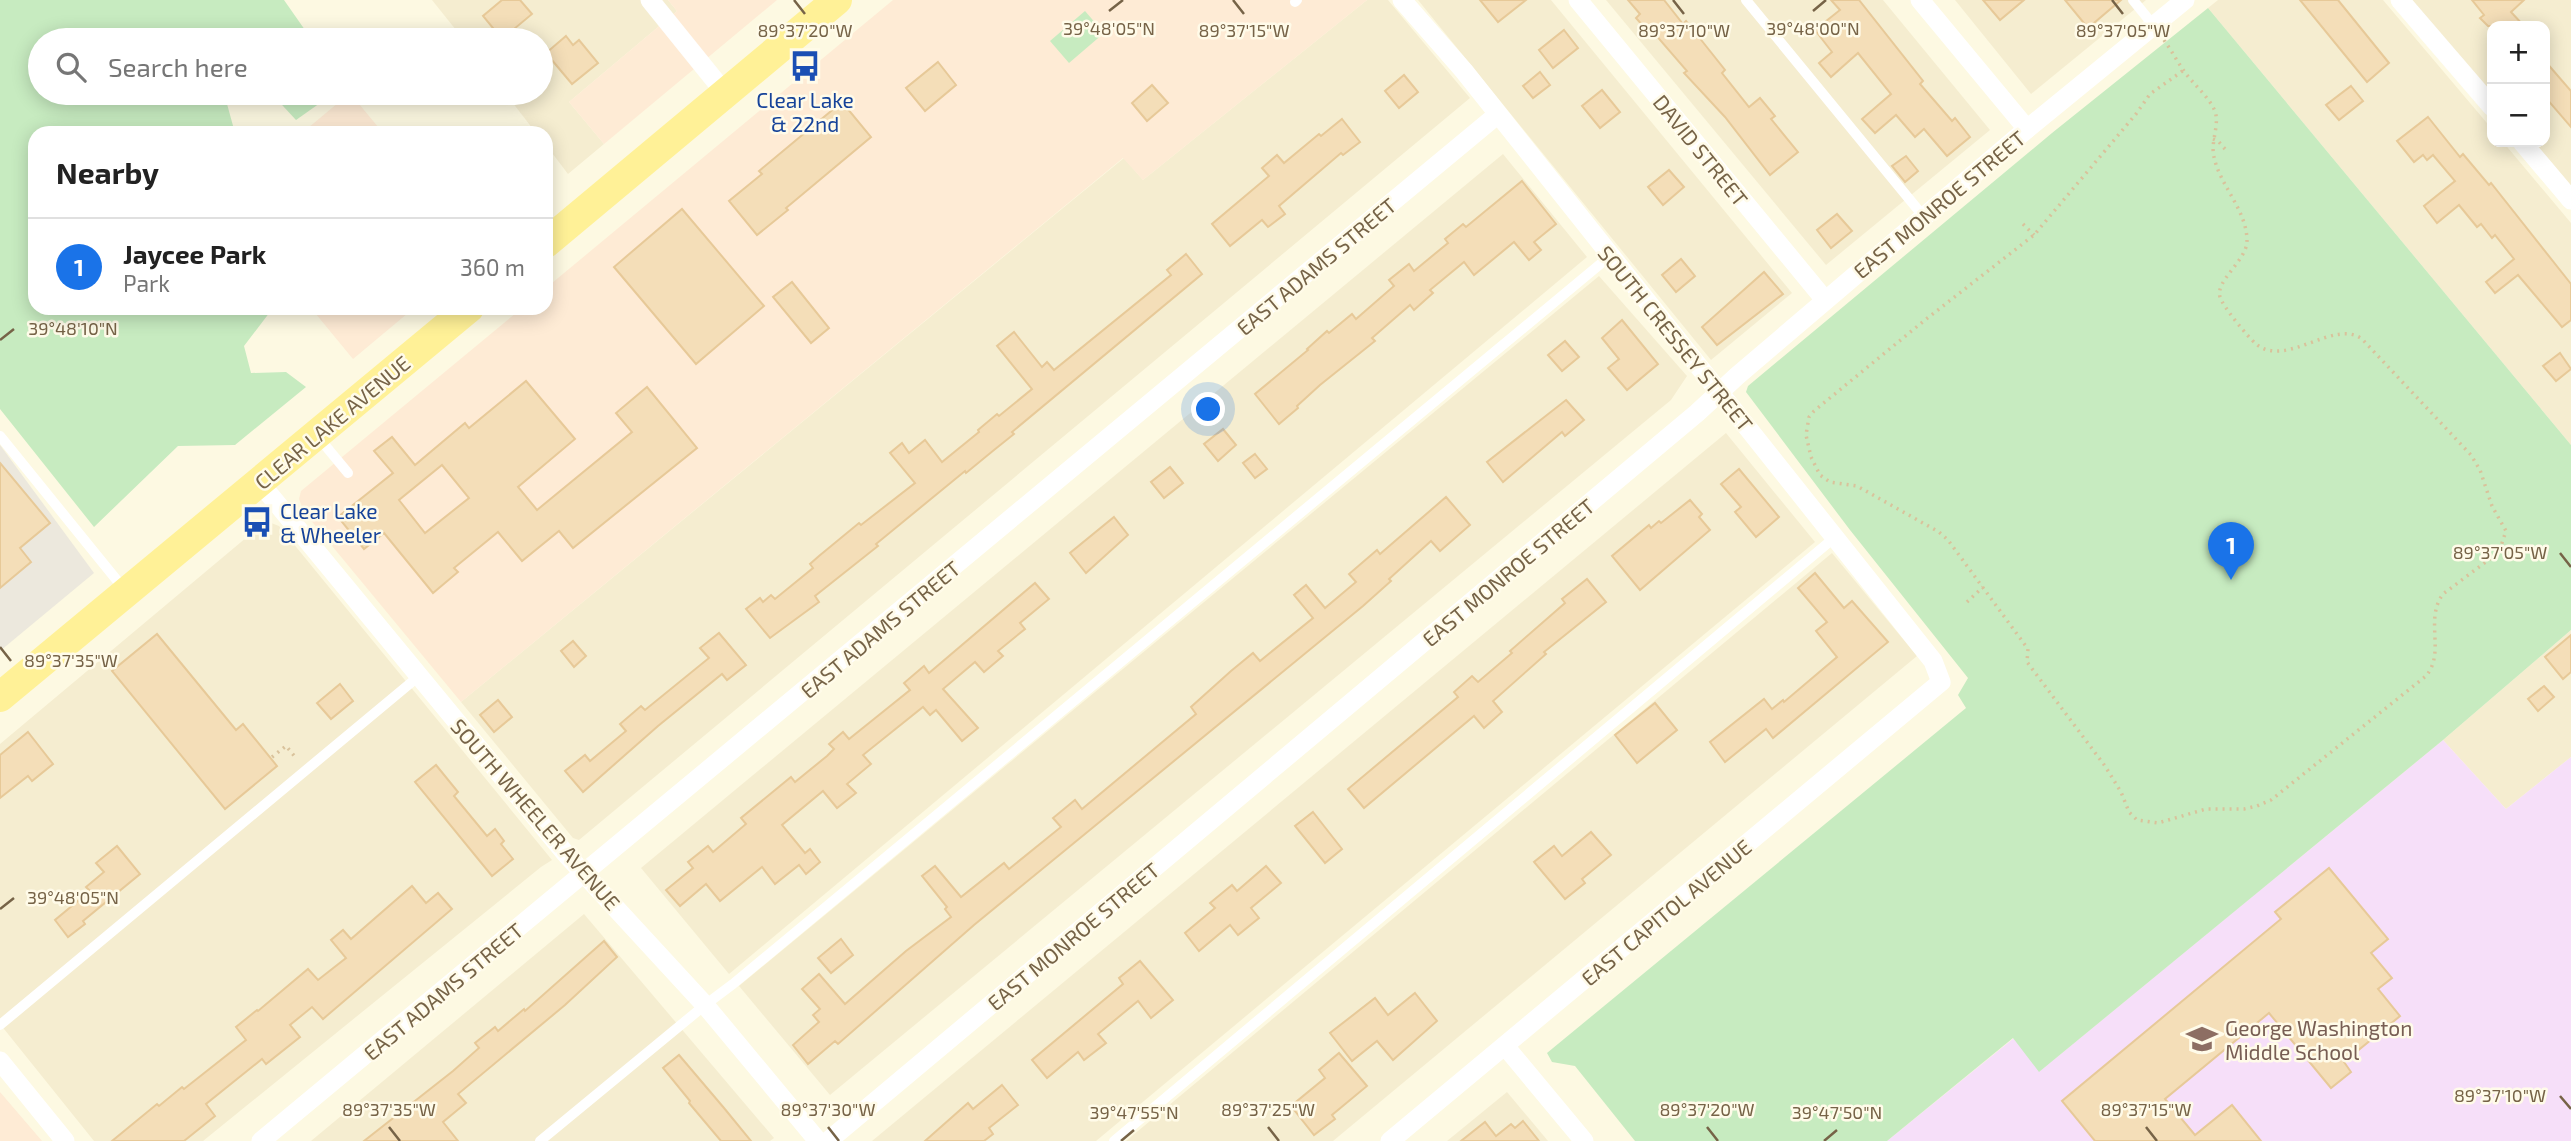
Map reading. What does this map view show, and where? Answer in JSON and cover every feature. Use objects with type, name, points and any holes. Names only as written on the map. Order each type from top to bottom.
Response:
[{"type":"main road","points":[[553,237],[837,0]]},
{"type":"main road","name":"CLEAR LAKE AVENUE","points":[[0,697],[461,315]]},
{"type":"street","points":[[650,0],[725,93]]},
{"type":"street","name":"SOUTH CRESSEY STREET","points":[[1402,0],[1464,71],[1497,116],[1720,391],[1933,661],[1941,682]]},
{"type":"street","name":"DAVID STREET","points":[[1578,0],[1825,300]]},
{"type":"street","points":[[1920,0],[2027,129]]},
{"type":"street","name":"EAST MONROE STREET","points":[[828,1141],[1633,467],[2027,129],[2185,0]]},
{"type":"street","points":[[2400,0],[2487,101]]},
{"type":"street","name":"EAST ADAMS STREET","points":[[261,1141],[1497,116]]},
{"type":"street","points":[[2526,147],[2571,200]]},
{"type":"street","name":"SOUTH WHEELER AVENUE","points":[[260,483],[565,853],[705,1005],[818,1141]]},
{"type":"street","name":"EAST CAPITOL AVENUE","points":[[1390,1141],[1941,682]]},
{"type":"street","points":[[1505,1046],[1584,1141]]},
{"type":"street","points":[[0,1061],[65,1141]]},
{"type":"lane","points":[[1746,0],[1924,217]]},
{"type":"lane","points":[[2133,0],[2154,26]]},
{"type":"lane","points":[[540,1141],[1610,256]]},
{"type":"lane","points":[[317,435],[348,473]]},
{"type":"lane","points":[[0,436],[127,592]]},
{"type":"lane","points":[[1114,1141],[1834,538]]},
{"type":"lane","points":[[0,1025],[419,676]]},
{"type":"path","points":[[2154,26],[2183,70],[2213,108],[2216,116],[2214,158],[2242,219],[2247,243],[2220,287],[2221,300],[2255,343],[2270,351],[2312,344],[2345,333],[2362,339],[2472,455],[2492,506],[2506,531],[2499,552],[2443,594],[2438,601],[2434,618],[2435,655],[2433,667],[2426,676],[2270,800],[2258,806],[2206,809],[2158,823],[2137,820],[2129,812],[2121,792],[2105,766],[2027,662],[2028,649],[1948,540],[1939,532],[1857,486],[1825,480],[1811,457],[1806,435],[1807,425],[1814,411],[1887,350],[2034,236],[2150,94],[2183,70]]},
{"type":"path","points":[[2213,139],[2225,149]]},
{"type":"path","points":[[2023,224],[2034,236]]},
{"type":"path","points":[[1967,602],[1983,587]]},
{"type":"path","points":[[272,757],[286,746],[301,763]]},
{"type":"shaded area","points":[[432,0],[668,0],[677,11],[569,102],[604,144],[568,174],[553,154],[553,126],[531,126],[514,105],[553,105],[553,28],[454,28]]},
{"type":"shaded area","points":[[668,0],[777,0],[604,144],[569,102],[677,11]]},
{"type":"shaded area","points":[[893,0],[1367,0],[1143,180],[1123,158],[461,702],[304,512],[299,499],[301,491],[514,315],[553,315],[553,282]]},
{"type":"shaded area","points":[[1367,0],[1388,0],[1470,98],[579,840],[573,838],[461,702],[1124,158],[1143,180]]},
{"type":"shaded area","points":[[1418,0],[1551,0],[1792,293],[1711,360]]},
{"type":"shaded area","points":[[1606,0],[1883,0],[1990,130],[1826,265]]},
{"type":"shaded area","points":[[1955,0],[2146,0],[2031,94]]},
{"type":"shaded area","points":[[2218,0],[2383,0],[2487,123],[2487,147],[2507,147],[2571,223],[2571,445],[2208,8]]},
{"type":"shaded area","points":[[2412,0],[2571,0],[2571,187],[2536,147],[2550,147],[2550,21],[2487,21],[2487,88]]},
{"type":"shaded area","points":[[336,105],[360,105],[377,126],[310,126]]},
{"type":"shaded area","points":[[1503,154],[1587,257],[729,974],[641,868]]},
{"type":"shaded area","points":[[1599,276],[1687,376],[1671,400],[830,1095],[739,986]]},
{"type":"shaded area","points":[[317,315],[406,315],[353,359]]},
{"type":"shaded area","points":[[1726,433],[1815,542],[1096,1141],[872,1141]]},
{"type":"shaded area","points":[[0,445],[94,573],[0,651]]},
{"type":"shaded area","points":[[266,521],[279,526],[552,860],[203,1141],[94,1141],[0,1024],[0,744]]},
{"type":"shaded area","points":[[1832,553],[1917,656],[1333,1141],[1126,1141]]},
{"type":"shaded area","points":[[2571,630],[2571,757],[2506,809],[2443,740]]},
{"type":"shaded area","points":[[2443,740],[2506,809],[2571,757],[2571,1141],[1887,1141],[2014,1038],[2040,1071]]},
{"type":"shaded area","points":[[584,914],[774,1138],[770,1141],[311,1141]]},
{"type":"shaded area","points":[[0,1092],[42,1141],[0,1141]]},
{"type":"shaded area","points":[[1507,1092],[1548,1141],[1447,1141]]},
{"type":"green space","points":[[0,0],[284,0],[304,28],[28,28],[28,105],[227,105],[233,126],[28,126],[28,315],[268,315],[244,346],[251,373],[286,372],[306,387],[235,445],[178,446],[94,527],[0,409]]},
{"type":"green space","points":[[2208,8],[2571,445],[2571,630],[2443,740],[2039,1072],[2013,1038],[1887,1141],[1635,1141],[1575,1066],[1552,1062],[1547,1053],[1966,708],[1958,695],[1968,678],[1850,530],[1746,392],[1748,386],[2052,133]]},
{"type":"green space","points":[[1085,11],[1104,33],[1069,63],[1050,41]]},
{"type":"green space","points":[[282,105],[317,105],[296,120]]},
{"type":"building","points":[[502,0],[520,0],[532,14],[515,28],[493,28],[483,16]]},
{"type":"building","points":[[1480,0],[1526,0],[1498,22]]},
{"type":"building","points":[[1628,0],[1664,0],[1683,24],[1686,21],[1702,41],[1725,70],[1722,73],[1749,107],[1760,98],[1775,116],[1771,119],[1798,152],[1770,175],[1725,117],[1684,73],[1687,71],[1655,34],[1652,36],[1636,18],[1640,14]]},
{"type":"building","points":[[1831,0],[1859,0],[1923,81],[1920,84],[1952,121],[1955,118],[1970,137],[1947,156],[1924,129],[1915,137],[1896,115],[1875,133],[1862,119],[1891,94],[1858,53],[1831,77],[1819,63],[1832,52],[1815,30],[1840,10]]},
{"type":"building","points":[[1983,0],[2024,0],[2000,20]]},
{"type":"building","points":[[2065,0],[2121,0],[2088,28]]},
{"type":"building","points":[[2300,0],[2338,0],[2389,63],[2367,82]]},
{"type":"building","points":[[2472,0],[2524,0],[2511,12],[2519,21],[2487,21],[2487,25],[2480,18],[2484,15]]},
{"type":"building","points":[[1564,30],[1578,48],[1553,68],[1539,50]]},
{"type":"building","points":[[566,36],[573,45],[579,40],[598,63],[572,84],[553,61],[553,47]]},
{"type":"building","points":[[938,62],[956,85],[925,111],[906,88]]},
{"type":"building","points":[[2550,67],[2571,91],[2571,127],[2550,103]]},
{"type":"building","points":[[1540,72],[1550,85],[1533,98],[1523,86]]},
{"type":"building","points":[[1404,75],[1418,92],[1399,108],[1385,91]]},
{"type":"building","points":[[1152,85],[1168,103],[1147,121],[1132,103]]},
{"type":"building","points":[[2351,86],[2363,101],[2339,120],[2326,105]]},
{"type":"building","points":[[1602,90],[1620,112],[1600,128],[1582,106]]},
{"type":"building","points":[[842,102],[871,137],[757,235],[729,201],[762,174],[759,171]]},
{"type":"building","points":[[2428,117],[2460,157],[2463,154],[2489,185],[2491,183],[2571,284],[2571,320],[2562,327],[2518,275],[2495,293],[2486,282],[2514,259],[2495,235],[2492,238],[2481,224],[2477,227],[2459,205],[2437,223],[2424,206],[2455,181],[2433,155],[2427,160],[2423,155],[2414,162],[2397,141]]},
{"type":"building","points":[[1342,119],[1360,142],[1343,155],[1341,153],[1279,206],[1285,214],[1268,227],[1262,220],[1230,246],[1212,224],[1269,176],[1262,168],[1277,155],[1284,163]]},
{"type":"building","points":[[1906,156],[1918,171],[1905,182],[1892,166]]},
{"type":"building","points":[[1669,170],[1684,187],[1663,205],[1648,187]]},
{"type":"building","points":[[1522,181],[1556,224],[1534,242],[1541,250],[1529,260],[1514,242],[1474,275],[1464,262],[1430,290],[1433,293],[1414,310],[1410,305],[1372,338],[1375,341],[1320,385],[1279,424],[1255,394],[1327,331],[1329,333],[1352,314],[1356,319],[1394,286],[1389,280],[1409,264],[1414,271],[1448,243],[1445,239],[1463,224],[1466,227]]},
{"type":"building","points":[[682,209],[764,306],[696,364],[614,267]]},
{"type":"building","points":[[1837,214],[1852,231],[1831,248],[1817,230]]},
{"type":"building","points":[[1186,254],[1202,274],[1012,432],[1014,434],[966,473],[965,471],[815,596],[819,602],[770,638],[746,609],[760,598],[763,602],[771,595],[775,599],[813,568],[810,564],[819,556],[915,483],[890,453],[902,443],[909,453],[925,440],[942,462],[997,414],[999,416],[1032,389],[997,346],[1014,332],[1042,367],[1047,362],[1054,370],[1171,275],[1167,270]]},
{"type":"building","points":[[1681,259],[1695,276],[1676,292],[1662,275]]},
{"type":"building","points":[[1764,272],[1783,294],[1717,345],[1702,327]]},
{"type":"building","points":[[792,282],[829,328],[811,343],[773,297]]},
{"type":"building","points":[[1622,320],[1658,364],[1627,390],[1608,368],[1619,359],[1602,338]]},
{"type":"building","points":[[1565,341],[1579,357],[1562,371],[1548,355]]},
{"type":"building","points":[[2560,353],[2571,369],[2556,381],[2543,366]]},
{"type":"building","points":[[526,381],[575,439],[518,487],[537,510],[632,432],[616,413],[647,387],[697,448],[573,548],[559,531],[522,561],[498,532],[454,568],[458,572],[433,593],[384,533],[364,549],[338,517],[393,473],[374,451],[392,437],[415,465],[465,423],[469,428]],"holes":[[[442,465],[469,498],[425,533],[399,500]]]},
{"type":"building","points":[[1566,400],[1584,420],[1565,436],[1562,432],[1503,482],[1487,462]]},
{"type":"building","points":[[1223,429],[1236,445],[1218,461],[1204,444]]},
{"type":"building","points":[[1255,454],[1267,469],[1255,478],[1243,463]]},
{"type":"building","points":[[0,463],[50,523],[20,548],[31,562],[0,588]]},
{"type":"building","points":[[1170,467],[1183,483],[1164,498],[1151,482]]},
{"type":"building","points":[[1739,469],[1779,517],[1756,537],[1735,512],[1741,507],[1721,484]]},
{"type":"building","points":[[1446,497],[1470,525],[1440,551],[1431,541],[1363,606],[974,925],[838,1044],[835,1041],[808,1064],[793,1045],[819,1022],[813,1015],[820,1009],[802,989],[819,974],[845,1004],[906,951],[951,917],[945,909],[947,907],[922,876],[935,866],[961,897],[1004,863],[1009,869],[1061,827],[1053,818],[1075,800],[1082,809],[1196,714],[1191,707],[1231,671],[1253,653],[1260,661],[1313,618],[1294,595],[1306,585],[1325,608],[1356,582],[1349,574],[1377,550],[1380,554]]},
{"type":"building","points":[[1690,500],[1702,514],[1699,517],[1710,530],[1640,590],[1612,556],[1649,525],[1651,528],[1659,521],[1661,523]]},
{"type":"building","points":[[1114,517],[1128,535],[1086,573],[1070,553]]},
{"type":"building","points":[[1815,573],[1844,608],[1852,601],[1888,642],[1773,738],[1766,729],[1725,762],[1710,742],[1764,699],[1772,709],[1783,700],[1784,702],[1837,657],[1816,631],[1827,622],[1798,588]]},
{"type":"building","points":[[1587,579],[1606,602],[1544,652],[1546,654],[1493,701],[1502,712],[1484,728],[1474,716],[1364,808],[1348,789],[1458,697],[1454,692],[1472,676],[1478,682],[1512,653],[1510,651],[1565,603],[1562,599]]},
{"type":"building","points":[[1035,583],[1049,599],[1020,623],[1025,629],[998,651],[1003,656],[984,672],[975,662],[943,689],[978,728],[962,741],[936,710],[930,715],[923,707],[863,755],[871,764],[847,784],[856,793],[837,808],[823,791],[782,825],[805,853],[810,849],[820,862],[806,874],[799,865],[775,884],[762,867],[720,901],[706,884],[680,906],[666,890],[693,868],[688,862],[708,846],[713,852],[746,824],[741,818],[791,777],[795,782],[827,756],[834,749],[829,744],[843,732],[849,739],[910,690],[904,683],[924,666],[929,673]]},
{"type":"building","points":[[719,633],[746,665],[727,680],[722,674],[583,792],[565,771],[585,755],[590,761],[626,731],[620,724],[641,706],[645,710],[709,658],[700,648]]},
{"type":"building","points":[[157,634],[236,730],[243,724],[277,766],[225,809],[112,671]]},
{"type":"building","points":[[2571,635],[2571,672],[2563,679],[2545,657]]},
{"type":"building","points":[[573,641],[586,656],[574,667],[561,651]]},
{"type":"building","points":[[340,684],[353,701],[331,719],[317,703]]},
{"type":"building","points":[[2544,686],[2554,697],[2538,711],[2528,699]]},
{"type":"building","points":[[498,700],[512,717],[494,732],[480,715]]},
{"type":"building","points":[[1655,703],[1677,730],[1637,763],[1615,735]]},
{"type":"building","points":[[28,732],[53,764],[32,781],[28,776],[0,798],[0,755]]},
{"type":"building","points":[[436,765],[458,792],[454,796],[487,836],[495,829],[504,841],[501,844],[513,859],[492,876],[415,782]]},
{"type":"building","points":[[1313,812],[1342,849],[1325,863],[1295,826]]},
{"type":"building","points":[[1591,832],[1611,855],[1582,879],[1585,883],[1565,899],[1534,862],[1554,846],[1562,856]]},
{"type":"building","points":[[117,846],[140,874],[83,921],[85,924],[68,937],[55,920],[90,891],[86,887],[104,872],[96,863]]},
{"type":"building","points":[[1266,866],[1281,883],[1251,908],[1259,918],[1238,935],[1230,925],[1199,951],[1185,933],[1215,908],[1210,903],[1232,885],[1237,891]]},
{"type":"building","points":[[2329,868],[2388,939],[2371,953],[2392,978],[2378,989],[2400,1016],[2344,1062],[2351,1072],[2331,1088],[2269,1013],[2165,1099],[2195,1135],[2232,1105],[2261,1141],[2095,1141],[2062,1101],[2281,919],[2275,912]]},
{"type":"building","points":[[412,886],[426,903],[438,893],[452,909],[323,1019],[312,1007],[290,1025],[300,1037],[266,1064],[262,1059],[206,1104],[215,1116],[184,1141],[112,1141],[157,1104],[159,1106],[182,1087],[184,1089],[246,1040],[236,1027],[308,969],[318,980],[346,958],[331,940],[343,930],[351,939]]},
{"type":"building","points":[[841,939],[853,955],[831,973],[818,958]]},
{"type":"building","points":[[604,941],[617,957],[565,1005],[458,1094],[466,1103],[443,1122],[458,1141],[364,1141],[453,1071],[479,1048],[475,1043],[495,1027],[498,1031],[524,1009],[525,1011]]},
{"type":"building","points":[[1140,961],[1173,1000],[1151,1018],[1138,1001],[1098,1034],[1106,1043],[1084,1060],[1078,1052],[1047,1078],[1032,1060],[1123,984],[1119,978]]},
{"type":"building","points":[[1415,993],[1437,1021],[1393,1060],[1377,1041],[1352,1061],[1330,1033],[1375,998],[1388,1015]]},
{"type":"building","points":[[1339,1053],[1367,1086],[1332,1115],[1335,1119],[1314,1135],[1291,1106],[1325,1078],[1319,1070]]},
{"type":"building","points":[[679,1055],[751,1141],[721,1141],[689,1103],[663,1068]]},
{"type":"building","points":[[1002,1085],[1018,1105],[989,1128],[993,1134],[984,1141],[925,1141],[968,1103],[973,1109]]},
{"type":"building","points":[[1523,1121],[1539,1141],[1461,1141],[1485,1122],[1496,1136],[1511,1124],[1515,1128]]},
{"type":"place","name":"Clear Lake & 22nd","points":[[805,66]]},
{"type":"place","name":"Clear Lake & Wheeler","points":[[257,522]]},
{"type":"place","name":"Jaycee Park","points":[[2231,580]]},
{"type":"place","name":"George Washington Middle School","points":[[2202,1039]]}]
